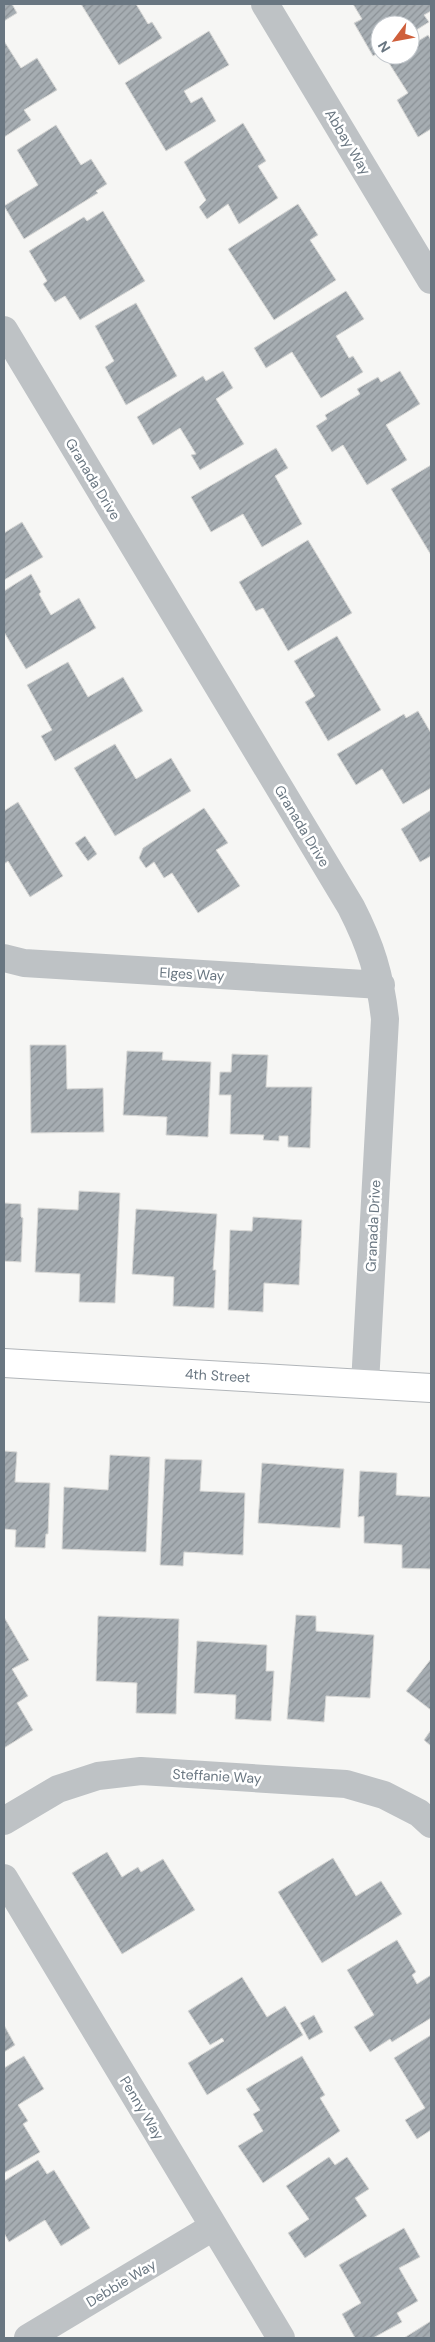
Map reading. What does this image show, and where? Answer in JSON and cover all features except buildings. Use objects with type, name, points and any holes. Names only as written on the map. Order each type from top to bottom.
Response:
[{"type":"street","name":"Abbay Way","points":[[265,4],[431,280]]},
{"type":"street","name":"Granada Drive","points":[[4,330],[351,907],[368,942],[381,985],[385,1019],[364,1384]]},
{"type":"street","name":"Elges Way","points":[[4,958],[24,964],[381,985]]},
{"type":"street","name":"4th Street","points":[[4,1363],[431,1388]]},
{"type":"street","name":"Steffanie Way","points":[[4,1821],[58,1789],[98,1776],[142,1772],[346,1784],[384,1795],[419,1813],[431,1824]]},
{"type":"street","name":"Penny Way","points":[[4,1878],[280,2338]]},
{"type":"street","name":"Debbie Way","points":[[28,2338],[213,2227]]}]
